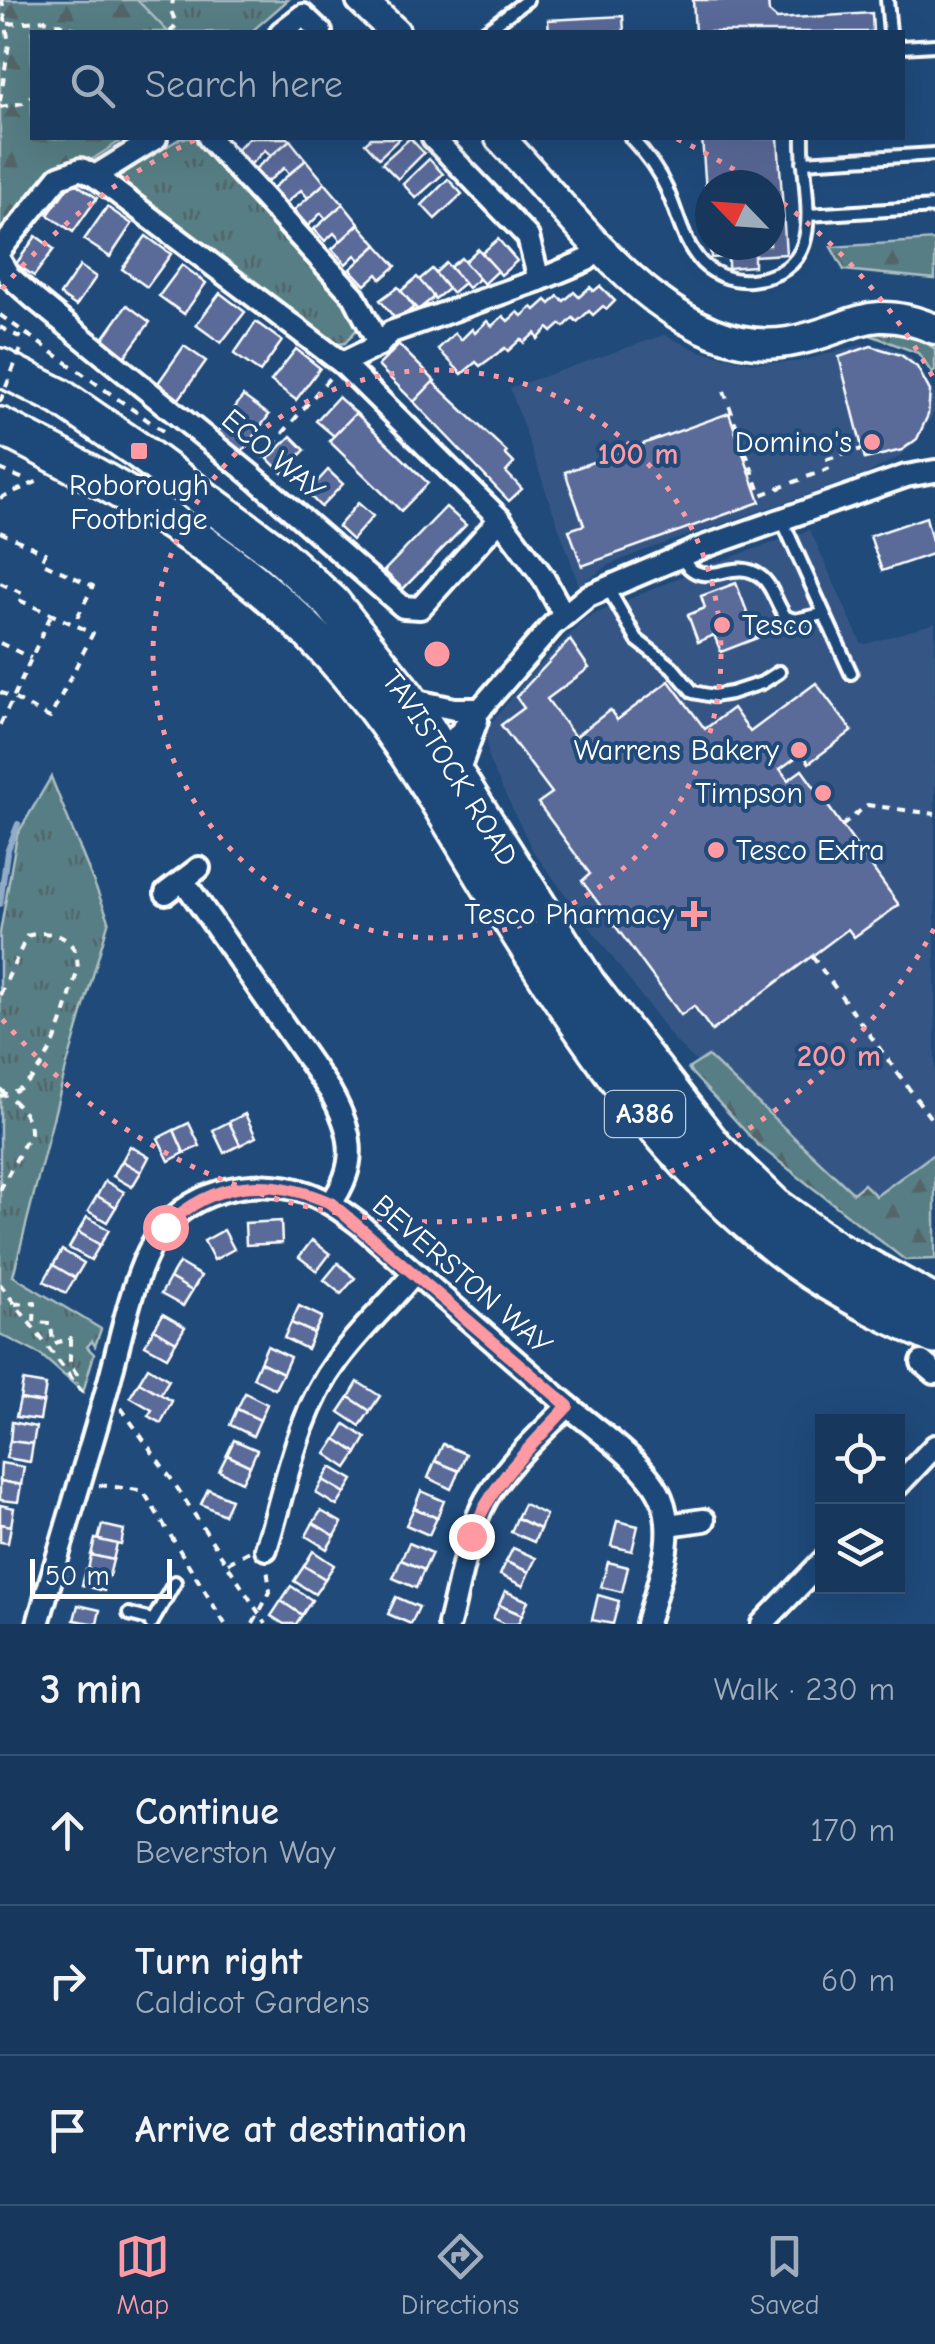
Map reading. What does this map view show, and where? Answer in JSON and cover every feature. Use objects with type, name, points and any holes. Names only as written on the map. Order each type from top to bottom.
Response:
[{"type":"highway","name":"TAVISTOCK ROAD","points":[[10,358],[277,553],[332,603],[408,700],[436,760],[573,1015],[630,1096],[686,1163],[742,1218],[796,1261],[880,1311],[931,1357]]},
{"type":"highway","name":"TAVISTOCK ROAD","points":[[0,426],[142,501],[245,574],[436,760],[588,984],[714,1148],[775,1206],[835,1249],[935,1304]]},
{"type":"street","points":[[361,0],[392,30]]},
{"type":"street","points":[[284,30],[303,16],[319,30]]},
{"type":"street","points":[[0,250],[59,177],[88,172],[152,140]]},
{"type":"street","points":[[211,140],[354,296],[379,345]]},
{"type":"street","points":[[435,140],[528,237],[538,280]]},
{"type":"street","points":[[511,141],[602,247],[650,296],[689,323],[718,336],[782,343],[884,314],[935,329]]},
{"type":"street","points":[[88,172],[342,363],[500,518],[543,577],[564,614]]},
{"type":"street","points":[[342,363],[379,345],[392,332],[538,280],[586,260],[602,247]]},
{"type":"street","name":"ECO WAY","points":[[0,260],[9,276],[36,300],[250,474],[404,607],[420,608],[500,518]]},
{"type":"street","points":[[436,760],[564,614],[588,596],[680,556],[906,476],[935,460]]},
{"type":"street","points":[[906,476],[935,471]]},
{"type":"street","points":[[408,700],[454,709],[480,709]]},
{"type":"street","points":[[183,880],[330,1091],[348,1124],[347,1170],[331,1203]]},
{"type":"street","name":"BEVERSTON WAY","points":[[38,1624],[146,1260],[159,1235],[182,1211],[204,1197],[248,1186],[288,1188],[331,1203],[652,1482],[661,1497],[668,1525]]},
{"type":"street","points":[[266,1549],[294,1448],[316,1396],[337,1360],[414,1273]]},
{"type":"street","points":[[449,1624],[482,1506],[568,1406]]},
{"type":"street","points":[[905,1478],[935,1446]]},
{"type":"street","points":[[647,1624],[668,1540],[668,1525],[704,1520]]},
{"type":"street","points":[[762,1624],[815,1569]]},
{"type":"lane","points":[[487,30],[527,0]]},
{"type":"lane","points":[[887,0],[890,30]]},
{"type":"lane","points":[[905,48],[935,46]]},
{"type":"lane","points":[[632,140],[665,185],[685,239],[701,262],[720,275],[753,280],[787,268],[800,255],[808,236],[804,140]]},
{"type":"lane","points":[[802,162],[935,154]]},
{"type":"lane","points":[[808,215],[935,207]]},
{"type":"lane","points":[[782,520],[851,672]]},
{"type":"lane","points":[[680,556],[687,569],[704,576],[728,570],[757,573],[768,584],[786,617],[795,620],[823,614]]},
{"type":"lane","points":[[608,587],[636,640],[672,667],[694,692],[712,696],[731,694],[779,672]]},
{"type":"lane","points":[[129,1614],[151,1622],[175,1582]]},
{"type":"path","points":[[2,0],[8,44],[0,104],[23,102],[30,97]]},
{"type":"path","points":[[172,30],[176,25],[171,11],[173,0]]},
{"type":"path","points":[[6,24],[45,20],[79,30]]},
{"type":"path","points":[[0,315],[173,438]]},
{"type":"path","points":[[0,327],[25,340],[28,333]]},
{"type":"path","points":[[0,402],[10,358]]},
{"type":"path","points":[[250,474],[342,363]]},
{"type":"path","points":[[724,391],[761,495],[830,468],[828,460],[862,450]]},
{"type":"path","points":[[0,469],[30,482],[0,498]]},
{"type":"path","points":[[0,532],[45,553],[41,562],[94,586],[74,624]]},
{"type":"path","points":[[0,583],[24,594],[21,601],[93,634],[50,718],[0,692]]},
{"type":"path","points":[[0,725],[51,616]]},
{"type":"path","points":[[0,643],[32,658]]},
{"type":"path","points":[[842,826],[867,805],[935,814]]},
{"type":"path","points":[[0,995],[27,936],[54,932],[73,945],[79,960],[77,973],[50,1049],[24,1088],[0,1096]]},
{"type":"path","points":[[812,956],[932,1120]]},
{"type":"path","points":[[0,1089],[28,1117],[30,1126],[30,1134],[0,1190]]},
{"type":"path","points":[[0,1284],[86,1398],[119,1406],[130,1420],[266,1624]]},
{"type":"path","points":[[15,1304],[35,1302],[34,1322],[51,1323],[53,1344],[70,1338],[70,1366],[80,1378],[77,1385]]},
{"type":"path","points":[[80,1479],[145,1494],[225,1624]]},
{"type":"path","points":[[253,1624],[270,1592],[266,1549]]},
{"type":"shaded area","points":[[664,335],[699,351],[753,363],[797,362],[861,345],[889,346],[911,357],[925,376],[935,396],[934,413],[916,443],[864,475],[643,551],[611,564],[579,585],[510,388]]},
{"type":"shaded area","points":[[810,530],[861,643],[935,623],[935,1158],[864,1209],[788,1151],[674,1040],[533,851],[489,761],[486,729],[530,675],[586,618],[706,566]]},
{"type":"green space","points":[[0,0],[137,0],[166,30],[30,30],[30,140],[122,140],[0,229]]},
{"type":"green space","points":[[137,0],[288,0],[253,30],[166,30]]},
{"type":"green space","points":[[178,140],[199,140],[205,152],[329,288],[334,285],[357,314],[358,328],[345,343],[334,345],[119,181],[119,175]]},
{"type":"green space","points":[[935,240],[935,279],[844,270],[831,247]]},
{"type":"green space","points":[[892,329],[913,334],[935,349],[935,371],[932,373],[918,353],[865,333]]},
{"type":"green space","points":[[51,777],[109,920],[13,1276],[101,1329],[95,1346],[92,1341],[87,1347],[94,1354],[83,1392],[41,1355],[0,1334],[0,933],[17,835]]},
{"type":"green space","points":[[708,1056],[853,1193],[864,1184],[876,1196],[935,1153],[935,1259],[905,1260],[758,1145],[688,1069]]},
{"type":"building","points":[[693,0],[768,0],[769,12],[777,19],[872,13],[873,30],[695,30]]},
{"type":"building","points":[[623,16],[624,30],[549,30],[548,20]]},
{"type":"building","points":[[247,140],[290,140],[271,156],[265,150],[251,164],[236,150]]},
{"type":"building","points":[[290,140],[306,160],[289,174],[284,168],[266,183],[255,169]]},
{"type":"building","points":[[369,140],[398,140],[379,158],[365,143]]},
{"type":"building","points":[[408,140],[424,153],[398,179],[382,163]]},
{"type":"building","points":[[702,140],[778,140],[780,170],[704,170]]},
{"type":"building","points":[[429,159],[443,174],[416,198],[403,184]]},
{"type":"building","points":[[306,160],[325,183],[308,198],[301,190],[286,203],[273,188]]},
{"type":"building","points":[[448,179],[462,194],[435,219],[422,205]]},
{"type":"building","points":[[72,181],[97,198],[73,232],[48,215]]},
{"type":"building","points":[[325,183],[343,204],[326,219],[321,213],[308,226],[294,210]]},
{"type":"building","points":[[343,204],[359,224],[341,241],[334,233],[325,241],[314,229]]},
{"type":"building","points":[[107,207],[132,224],[110,257],[84,240]]},
{"type":"building","points":[[359,224],[377,245],[360,260],[355,255],[346,264],[332,249]]},
{"type":"building","points":[[36,236],[54,249],[34,276],[16,264]]},
{"type":"building","points":[[146,236],[171,254],[147,287],[122,269]]},
{"type":"building","points":[[498,239],[517,261],[501,275],[482,253]]},
{"type":"building","points":[[377,245],[396,266],[381,279],[377,274],[365,285],[350,269]]},
{"type":"building","points":[[478,249],[498,271],[484,284],[464,262]]},
{"type":"building","points":[[461,258],[479,279],[468,288],[450,267]]},
{"type":"building","points":[[728,260],[754,260],[754,266],[728,268]]},
{"type":"building","points":[[446,263],[464,283],[452,293],[435,273]]},
{"type":"building","points":[[182,265],[206,283],[184,314],[159,296]]},
{"type":"building","points":[[80,266],[96,277],[76,306],[60,295]]},
{"type":"building","points":[[432,269],[448,289],[435,299],[419,280]]},
{"type":"building","points":[[417,277],[434,297],[418,310],[401,291]]},
{"type":"building","points":[[600,286],[615,301],[607,309],[603,306],[593,315],[589,311],[577,322],[573,318],[552,332],[548,328],[538,339],[535,333],[524,343],[521,339],[508,351],[505,348],[480,366],[476,362],[462,374],[438,349],[455,333],[461,340],[487,321],[492,326],[503,316],[508,321],[518,312],[522,316],[532,307],[535,310],[546,300],[550,304],[558,296],[564,301],[574,292],[579,297],[590,287],[594,291]]},
{"type":"building","points":[[398,287],[414,307],[397,321],[380,300]]},
{"type":"building","points":[[220,293],[245,312],[221,343],[196,325]]},
{"type":"building","points":[[127,305],[150,322],[123,359],[100,343]]},
{"type":"building","points":[[256,322],[282,341],[260,372],[234,354]]},
{"type":"building","points":[[399,345],[435,381],[414,402],[378,366]]},
{"type":"building","points":[[184,346],[206,361],[179,399],[158,383]]},
{"type":"building","points":[[871,346],[901,355],[917,367],[930,391],[928,415],[917,439],[902,450],[865,459],[839,357]]},
{"type":"building","points":[[296,349],[320,368],[296,400],[271,381]]},
{"type":"building","points":[[433,382],[507,452],[514,463],[506,472],[522,489],[509,501],[414,402]]},
{"type":"building","points":[[243,396],[269,415],[241,453],[216,435]]},
{"type":"building","points":[[338,397],[356,413],[334,436],[316,421]]},
{"type":"building","points":[[356,413],[428,483],[401,511],[329,441]]},
{"type":"building","points":[[729,413],[760,502],[582,566],[569,530],[584,525],[565,472]]},
{"type":"building","points":[[291,436],[305,450],[282,473],[268,459]]},
{"type":"building","points":[[328,470],[343,484],[321,507],[307,493]]},
{"type":"building","points":[[358,503],[373,516],[352,540],[338,527]]},
{"type":"building","points":[[446,507],[466,525],[403,589],[384,571]]},
{"type":"building","points":[[926,517],[935,553],[882,571],[870,536]]},
{"type":"building","name":"Tesco","points":[[736,583],[757,638],[721,652],[714,635],[698,642],[688,615],[705,608],[701,596]]},
{"type":"building","name":"Tesco Extra","points":[[570,640],[589,668],[547,699],[575,737],[610,710],[617,720],[669,681],[705,729],[733,708],[750,732],[816,683],[852,731],[809,763],[802,753],[780,769],[788,780],[802,770],[899,905],[854,937],[848,929],[712,1031],[694,1006],[681,1015],[582,881],[590,874],[538,803],[552,793],[501,725],[524,708],[516,697]]},
{"type":"building","points":[[245,1114],[256,1137],[240,1145],[229,1122]]},
{"type":"building","points":[[229,1122],[240,1145],[224,1153],[213,1130]]},
{"type":"building","points":[[189,1123],[200,1146],[184,1153],[174,1130]]},
{"type":"building","points":[[174,1130],[184,1153],[169,1161],[158,1138]]},
{"type":"building","points":[[130,1146],[149,1157],[141,1172],[122,1161]]},
{"type":"building","points":[[122,1161],[141,1172],[132,1187],[113,1176]]},
{"type":"building","points":[[105,1181],[124,1192],[116,1207],[97,1196]]},
{"type":"building","points":[[97,1196],[116,1207],[107,1222],[88,1211]]},
{"type":"building","points":[[87,1217],[109,1230],[100,1245],[78,1232]]},
{"type":"building","points":[[281,1221],[282,1243],[246,1245],[245,1223]]},
{"type":"building","points":[[224,1230],[234,1249],[214,1260],[204,1241]]},
{"type":"building","points":[[78,1232],[100,1245],[91,1260],[69,1248]]},
{"type":"building","points":[[312,1240],[330,1254],[317,1271],[299,1257]]},
{"type":"building","points":[[62,1250],[84,1263],[75,1278],[53,1265]]},
{"type":"building","points":[[179,1263],[201,1276],[192,1291],[170,1278]]},
{"type":"building","points":[[338,1263],[355,1278],[341,1294],[324,1280]]},
{"type":"building","points":[[53,1265],[75,1278],[66,1293],[44,1281]]},
{"type":"building","points":[[170,1278],[192,1291],[183,1306],[161,1294]]},
{"type":"building","points":[[299,1306],[322,1317],[314,1333],[291,1323]]},
{"type":"building","points":[[163,1314],[185,1327],[176,1342],[154,1329]]},
{"type":"building","points":[[291,1323],[314,1333],[307,1349],[284,1338]]},
{"type":"building","points":[[154,1329],[176,1342],[167,1357],[145,1345]]},
{"type":"building","points":[[267,1346],[290,1357],[283,1373],[260,1362]]},
{"type":"building","points":[[260,1362],[283,1373],[275,1389],[253,1378]]},
{"type":"building","points":[[148,1367],[169,1380],[160,1395],[139,1382]]},
{"type":"building","points":[[23,1381],[46,1385],[43,1403],[20,1399]]},
{"type":"building","points":[[139,1382],[172,1401],[161,1423],[148,1416],[152,1410],[130,1397]]},
{"type":"building","points":[[358,1382],[380,1396],[370,1411],[349,1397]]},
{"type":"building","points":[[245,1393],[267,1404],[260,1420],[237,1409]]},
{"type":"building","points":[[349,1397],[370,1411],[360,1426],[339,1412]]},
{"type":"building","points":[[20,1399],[43,1403],[40,1420],[16,1417]]},
{"type":"building","points":[[237,1409],[260,1420],[253,1436],[230,1425]]},
{"type":"building","points":[[12,1422],[36,1427],[33,1444],[10,1441]]},
{"type":"building","points":[[345,1424],[366,1438],[357,1453],[336,1439]]},
{"type":"building","points":[[336,1439],[357,1453],[347,1468],[326,1454]]},
{"type":"building","points":[[234,1440],[257,1450],[250,1466],[227,1455]]},
{"type":"building","points":[[10,1441],[33,1444],[30,1462],[6,1458]]},
{"type":"building","points":[[443,1444],[466,1454],[459,1471],[435,1461]]},
{"type":"building","points":[[227,1455],[250,1466],[242,1482],[219,1471]]},
{"type":"building","points":[[435,1461],[459,1471],[451,1489],[428,1478]]},
{"type":"building","points":[[1,1463],[24,1467],[21,1485],[0,1481]]},
{"type":"building","points":[[331,1467],[353,1480],[345,1493],[323,1480]]},
{"type":"building","points":[[323,1480],[345,1493],[337,1506],[316,1493]]},
{"type":"building","points":[[0,1481],[21,1485],[18,1502],[0,1500]]},
{"type":"building","points":[[208,1489],[231,1499],[224,1515],[201,1504]]},
{"type":"building","points":[[421,1491],[444,1501],[437,1518],[414,1508]]},
{"type":"building","points":[[524,1504],[546,1515],[540,1529],[517,1518]]},
{"type":"building","points":[[0,1505],[14,1508],[11,1526],[0,1524]]},
{"type":"building","points":[[414,1508],[437,1518],[429,1535],[406,1525]]},
{"type":"building","points":[[321,1511],[342,1523],[335,1536],[313,1523]]},
{"type":"building","points":[[517,1518],[540,1529],[534,1542],[511,1532]]},
{"type":"building","points":[[617,1521],[638,1526],[632,1551],[611,1546]]},
{"type":"building","points":[[313,1523],[335,1536],[327,1549],[306,1536]]},
{"type":"building","points":[[0,1524],[11,1526],[8,1543],[0,1542]]},
{"type":"building","points":[[102,1525],[124,1530],[121,1545],[98,1540]]},
{"type":"building","points":[[95,1539],[117,1544],[113,1560],[91,1555]]},
{"type":"building","points":[[409,1543],[432,1553],[424,1570],[401,1560]]},
{"type":"building","points":[[513,1548],[536,1558],[529,1572],[506,1562]]},
{"type":"building","points":[[313,1551],[334,1565],[325,1579],[304,1566]]},
{"type":"building","points":[[91,1555],[113,1560],[109,1576],[88,1570]]},
{"type":"building","points":[[401,1560],[424,1570],[416,1588],[393,1578]]},
{"type":"building","points":[[506,1562],[529,1572],[523,1586],[500,1575]]},
{"type":"building","points":[[608,1562],[628,1567],[622,1592],[601,1587]]},
{"type":"building","points":[[304,1566],[325,1579],[315,1594],[294,1581]]},
{"type":"building","points":[[86,1570],[108,1575],[104,1591],[82,1585]]},
{"type":"building","points":[[291,1586],[312,1600],[302,1615],[281,1601]]},
{"type":"building","points":[[505,1591],[528,1601],[522,1615],[499,1605]]},
{"type":"building","points":[[598,1595],[619,1601],[613,1624],[592,1620]]},
{"type":"building","points":[[396,1597],[419,1607],[411,1624],[388,1614]]},
{"type":"building","points":[[281,1601],[302,1615],[296,1624],[284,1624],[271,1616]]},
{"type":"building","points":[[78,1605],[100,1610],[97,1624],[74,1620]]},
{"type":"building","points":[[499,1605],[522,1615],[518,1624],[505,1624],[493,1618]]},
{"type":"waterway","points":[[0,904],[7,852],[18,824]]},
{"type":"place","name":"Domino's","points":[[872,442]]},
{"type":"place","name":"Roborough Footbridge","points":[[139,451]]},
{"type":"place","name":"Tesco","points":[[722,625]]},
{"type":"place","name":"Warrens Bakery","points":[[799,750]]},
{"type":"place","name":"Timpson","points":[[823,793]]},
{"type":"place","name":"Tesco Extra","points":[[716,850]]},
{"type":"place","name":"Tesco Pharmacy","points":[[694,914]]},
{"type":"route","points":[[165,1227],[204,1197],[248,1186],[288,1188],[331,1203],[568,1406],[496,1486],[482,1506],[471,1536]]}]
